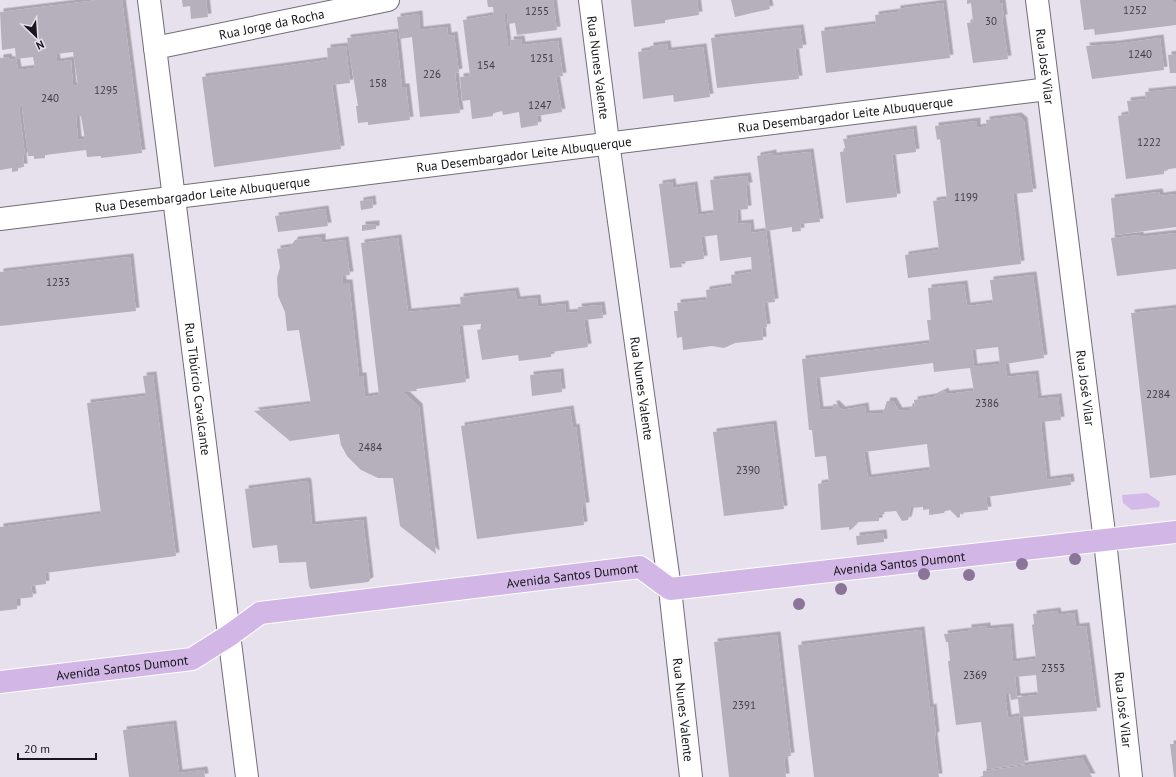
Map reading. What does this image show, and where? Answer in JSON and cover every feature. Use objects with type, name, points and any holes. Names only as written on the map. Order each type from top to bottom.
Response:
[{"type":"main road","name":"Avenida Santos Dumont","points":[[0,682],[192,659],[230,635],[260,613],[640,567],[670,589],[1176,532]]},
{"type":"street","name":"Rua Tibúrcio Cavalcante","points":[[149,0],[247,777]]},
{"type":"street","name":"Rua Jorge da Rocha","points":[[155,48],[388,0]]},
{"type":"street","name":"Rua Nunes Valente","points":[[590,0],[608,142],[670,589],[691,777]]},
{"type":"street","name":"Rua José Vilar","points":[[1036,0],[1104,541],[1131,777]]},
{"type":"street","name":"Rua Desembargador Leite Albuquerque","points":[[0,219],[608,142],[1048,89]]},
{"type":"shaded area","points":[[1147,493],[1160,502],[1159,507],[1132,510],[1123,503],[1122,495]]},
{"type":"building","points":[[98,0],[122,0],[142,153],[101,158],[101,156],[87,157],[86,150],[45,155],[45,158],[34,159],[34,156],[28,156],[22,107],[19,107],[25,156],[23,156],[24,167],[18,167],[18,171],[12,172],[12,168],[0,170],[0,58],[8,57],[9,60],[16,59],[15,48],[2,50],[0,12]],"holes":[[[73,52],[78,85],[73,86],[71,60],[57,62],[56,54]],[[33,57],[35,68],[18,70],[16,59]],[[76,116],[81,116],[85,139],[78,140]]]},
{"type":"building","points":[[182,0],[206,0],[208,17],[191,19],[190,6],[183,7]]},
{"type":"building","points":[[487,0],[553,0],[557,30],[517,35],[515,23],[508,24],[507,14],[504,14],[508,46],[511,46],[510,40],[521,39],[522,45],[558,41],[563,76],[556,77],[562,112],[537,116],[538,125],[521,128],[519,112],[503,115],[502,111],[493,113],[493,116],[472,119],[470,100],[462,101],[460,77],[470,76],[463,20],[494,15],[493,7],[488,7]]},
{"type":"building","points":[[631,0],[697,0],[699,15],[665,20],[665,23],[634,27]]},
{"type":"building","points":[[731,0],[768,0],[770,9],[735,17]]},
{"type":"building","points":[[967,0],[1000,0],[1000,3],[1002,3],[1004,18],[1002,18],[1008,59],[973,63],[967,23],[973,22],[971,3],[967,4]]},
{"type":"building","points":[[1080,0],[1173,0],[1173,3],[1176,2],[1176,25],[1095,35],[1094,29],[1084,30]]},
{"type":"building","points":[[943,3],[950,58],[826,73],[821,31],[876,24],[875,15],[897,12],[897,9]]},
{"type":"building","points":[[419,14],[420,30],[447,27],[448,36],[454,35],[459,72],[455,73],[460,113],[420,117],[412,37],[400,39],[397,17]]},
{"type":"building","points":[[800,28],[803,48],[795,49],[799,79],[717,88],[711,38]]},
{"type":"building","points":[[396,32],[402,87],[406,87],[410,120],[368,125],[368,122],[358,123],[356,106],[358,106],[347,38]]},
{"type":"building","points":[[1160,38],[1164,70],[1092,79],[1086,46],[1116,44]]},
{"type":"building","points":[[667,44],[668,51],[703,47],[710,97],[674,102],[673,95],[643,99],[638,52],[650,50],[650,46]]},
{"type":"building","points":[[346,46],[350,83],[332,85],[341,149],[214,167],[202,77],[328,60],[327,48]]},
{"type":"building","points":[[1176,54],[1176,73],[1170,73],[1168,55]]},
{"type":"building","points":[[1176,89],[1176,168],[1164,170],[1164,174],[1126,179],[1118,116],[1129,114],[1127,101],[1146,99],[1145,92]]},
{"type":"building","points":[[1018,116],[1024,121],[1033,192],[1013,194],[1021,264],[908,278],[905,255],[939,250],[933,201],[947,199],[940,139],[937,140],[935,126],[977,121],[977,128],[987,126],[986,120]]},
{"type":"building","points":[[913,129],[916,152],[892,155],[897,197],[846,203],[840,152],[846,151],[843,139]]},
{"type":"building","points":[[810,152],[820,222],[800,224],[801,231],[792,232],[792,227],[766,231],[757,156],[773,153],[773,156]]},
{"type":"building","points":[[747,176],[749,186],[746,186],[748,209],[737,210],[738,224],[750,223],[751,233],[766,231],[775,302],[764,303],[767,327],[762,328],[763,340],[735,343],[724,348],[712,346],[683,350],[682,337],[677,338],[674,311],[678,311],[677,303],[707,300],[706,290],[732,286],[731,275],[752,272],[751,257],[720,261],[717,235],[701,237],[704,259],[681,262],[682,267],[670,268],[659,184],[672,182],[673,188],[694,185],[698,215],[714,213],[710,180]]},
{"type":"building","points":[[1159,192],[1160,196],[1176,194],[1176,227],[1115,235],[1111,198]]},
{"type":"building","points":[[372,199],[373,208],[361,210],[360,201]]},
{"type":"building","points":[[325,209],[328,226],[278,232],[275,216]]},
{"type":"building","points":[[376,224],[376,229],[362,231],[362,225]]},
{"type":"building","points":[[1176,233],[1176,269],[1117,276],[1111,238],[1140,235],[1140,237]]},
{"type":"building","points":[[322,237],[322,243],[345,240],[350,275],[342,276],[343,283],[349,283],[359,376],[363,376],[365,397],[379,395],[361,243],[398,238],[408,312],[461,307],[460,297],[515,291],[517,300],[537,298],[538,307],[565,304],[566,313],[579,312],[578,307],[601,305],[603,318],[584,320],[588,347],[551,352],[551,357],[519,361],[518,355],[482,360],[477,330],[481,329],[481,324],[459,326],[466,382],[416,389],[417,391],[403,392],[419,407],[436,554],[400,526],[393,478],[378,478],[361,470],[347,456],[341,445],[339,434],[290,441],[254,411],[311,404],[299,330],[287,331],[285,312],[278,296],[277,278],[280,267],[277,249],[290,247],[295,240]]},
{"type":"building","points":[[130,257],[136,311],[0,326],[0,272]]},
{"type":"building","points":[[1033,275],[1044,358],[1005,364],[1007,377],[1035,374],[1038,399],[1058,397],[1061,420],[1041,422],[1047,480],[1070,477],[1071,485],[986,497],[988,510],[960,513],[960,517],[958,518],[950,510],[945,511],[944,513],[929,515],[929,509],[923,510],[923,507],[911,508],[908,520],[902,521],[896,511],[884,512],[885,514],[879,515],[879,521],[858,522],[852,529],[849,530],[849,527],[821,530],[818,484],[829,482],[826,456],[815,457],[812,430],[809,430],[802,359],[930,343],[927,320],[931,320],[928,288],[964,284],[967,306],[993,303],[990,280]],"holes":[[[998,347],[1000,364],[974,367],[972,350]],[[933,363],[934,372],[970,368],[974,391],[946,394],[945,391],[933,397],[914,400],[915,407],[909,407],[909,410],[899,411],[893,401],[887,401],[883,413],[866,414],[865,406],[842,410],[836,404],[833,404],[834,409],[820,410],[816,378]],[[927,444],[930,470],[868,478],[864,452]]]},
{"type":"building","points":[[1176,308],[1176,475],[1150,478],[1131,313]]},
{"type":"building","points":[[560,372],[562,392],[532,396],[530,375]]},
{"type":"building","points":[[153,375],[176,556],[45,573],[46,584],[31,586],[33,597],[17,599],[17,609],[0,611],[0,527],[101,514],[87,403],[146,396],[143,376]]},
{"type":"building","points":[[570,409],[573,428],[576,427],[586,506],[582,506],[584,525],[477,539],[461,426]]},
{"type":"building","points":[[773,424],[784,509],[724,516],[713,432]]},
{"type":"building","points":[[306,481],[308,483],[312,525],[363,520],[370,580],[368,582],[311,589],[309,586],[306,562],[279,563],[277,545],[253,548],[245,489]]},
{"type":"building","points":[[883,533],[884,542],[857,545],[856,536]]},
{"type":"building","points":[[1057,611],[1058,615],[1074,613],[1076,627],[1086,626],[1097,711],[1020,717],[1018,699],[1011,700],[1010,694],[1005,694],[1008,718],[1019,716],[1025,764],[987,769],[981,722],[956,725],[948,661],[950,661],[948,642],[946,642],[944,634],[968,631],[968,628],[987,626],[987,629],[1010,627],[1013,662],[1036,659],[1032,625],[1034,624],[1033,614]],"holes":[[[1036,675],[1038,695],[1017,697],[1015,677]]]},
{"type":"building","points":[[921,630],[930,708],[933,707],[936,735],[934,736],[939,777],[814,777],[798,645]]},
{"type":"building","points":[[777,635],[791,756],[784,757],[786,777],[729,777],[714,642]]},
{"type":"building","points":[[173,724],[179,773],[204,770],[205,777],[129,777],[123,730]]},
{"type":"building","points":[[1170,744],[1176,744],[1176,777],[1174,777]]},
{"type":"building","points":[[1082,758],[1092,777],[979,777],[983,776],[983,771]]}]
